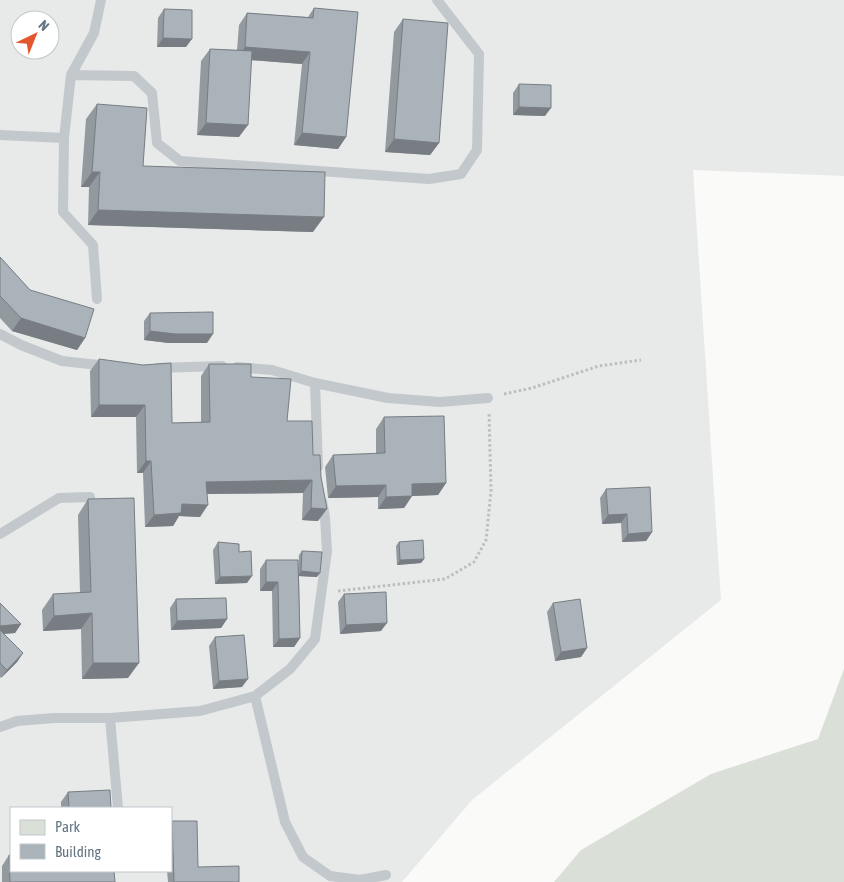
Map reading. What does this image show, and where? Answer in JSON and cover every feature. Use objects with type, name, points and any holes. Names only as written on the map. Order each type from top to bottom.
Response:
[{"type":"lane","points":[[97,299],[93,245],[63,212],[64,138],[71,75],[94,33],[101,0]]},
{"type":"lane","points":[[71,75],[134,76],[152,93],[157,143],[180,160],[429,179],[461,174],[477,150],[479,54],[437,0]]},
{"type":"lane","points":[[0,135],[64,138]]},
{"type":"lane","points":[[0,334],[21,345],[62,361],[117,368]]},
{"type":"lane","points":[[145,369],[214,365],[272,370],[315,383],[388,398],[440,402],[488,398]]},
{"type":"lane","points":[[0,727],[18,721],[54,718],[110,718],[200,711],[255,696],[290,669],[315,639],[327,551],[325,517],[319,484],[315,383]]},
{"type":"lane","points":[[0,534],[59,498],[90,497]]},
{"type":"lane","points":[[255,696],[285,822],[303,856],[330,876],[360,880],[386,876]]},
{"type":"lane","points":[[110,718],[118,807]]},
{"type":"path","points":[[322,593],[445,579],[474,562],[486,540],[491,490],[488,398],[532,388],[599,366],[641,360]]},
{"type":"shaded area","points":[[0,0],[844,0],[844,176],[693,170],[721,600],[472,800],[402,882],[0,882]]},
{"type":"green space","points":[[844,669],[844,882],[554,882],[581,850],[711,774],[818,739]]},
{"type":"building","points":[[314,8],[358,12],[346,137],[302,133],[310,52],[245,47],[247,13],[313,18]]},
{"type":"building","points":[[164,9],[192,10],[192,39],[163,38]]},
{"type":"building","points":[[403,19],[448,23],[439,143],[394,139]]},
{"type":"building","points":[[210,49],[252,51],[248,125],[206,123]]},
{"type":"building","points":[[519,84],[551,85],[551,108],[519,107]]},
{"type":"building","points":[[97,104],[147,108],[143,166],[325,172],[324,217],[98,210],[100,172],[92,172]]},
{"type":"building","points":[[0,257],[30,290],[94,309],[85,338],[21,318],[0,296]]},
{"type":"building","points":[[213,312],[213,334],[175,334],[150,331],[150,313]]},
{"type":"building","points":[[99,359],[143,365],[171,363],[172,423],[210,422],[209,364],[251,364],[251,377],[291,379],[287,421],[312,421],[313,455],[320,455],[321,477],[327,509],[311,508],[312,480],[206,482],[208,505],[182,504],[181,513],[154,515],[151,461],[146,461],[145,405],[99,405]]},
{"type":"building","points":[[444,416],[446,483],[412,484],[412,496],[386,497],[386,485],[336,486],[333,455],[385,453],[384,417]]},
{"type":"building","points":[[650,487],[652,532],[628,534],[627,514],[608,515],[606,489]]},
{"type":"building","points":[[134,498],[139,663],[93,663],[92,613],[54,616],[53,594],[91,592],[88,499]]},
{"type":"building","points":[[423,540],[424,559],[400,560],[399,542]]},
{"type":"building","points":[[218,542],[239,544],[239,552],[251,551],[252,576],[220,577]]},
{"type":"building","points":[[302,551],[322,552],[320,573],[301,571]]},
{"type":"building","points":[[266,560],[298,560],[300,638],[279,639],[278,582],[266,582]]},
{"type":"building","points":[[386,592],[387,623],[346,625],[344,594]]},
{"type":"building","points":[[226,598],[227,619],[177,621],[176,599]]},
{"type":"building","points":[[580,599],[587,648],[561,652],[553,603]]},
{"type":"building","points":[[0,603],[21,624],[0,626]]},
{"type":"building","points":[[0,630],[23,653],[7,670],[0,663]]},
{"type":"building","points":[[244,635],[248,679],[219,681],[215,637]]},
{"type":"building","points":[[110,790],[111,807],[69,807],[68,792]]},
{"type":"building","points":[[172,821],[197,821],[198,867],[239,866],[239,882],[174,882]]},
{"type":"building","points":[[9,855],[10,872],[114,872],[115,882],[10,882]]}]
